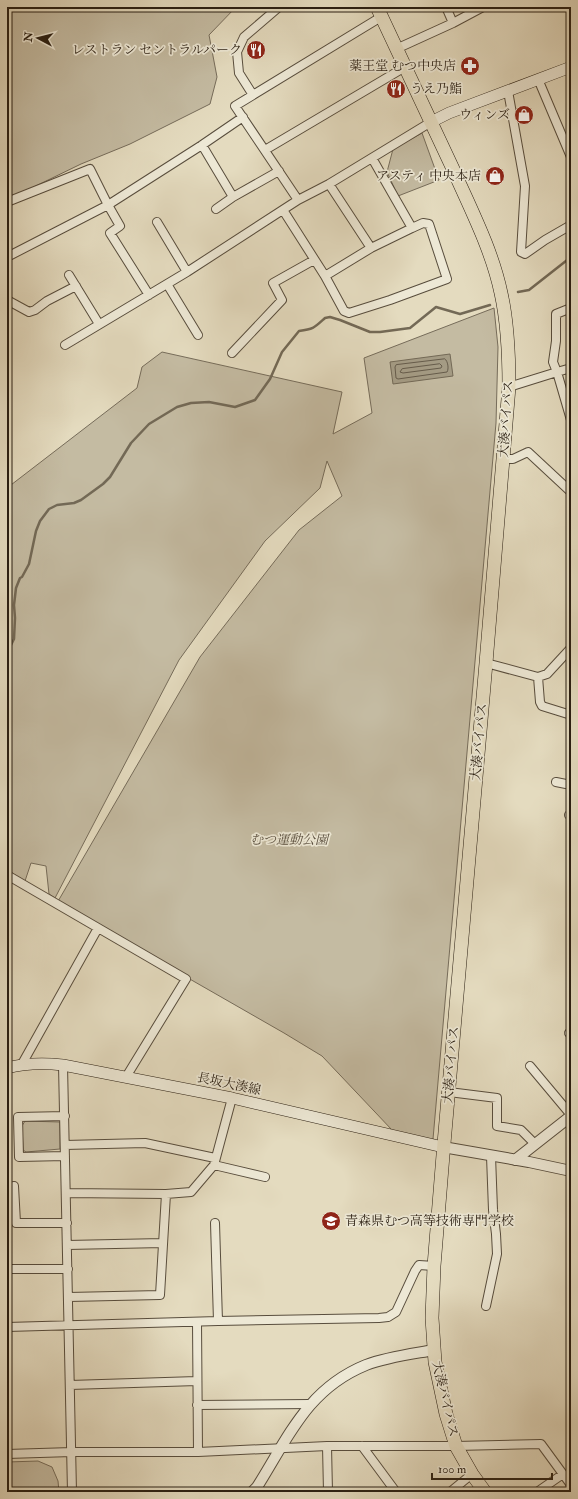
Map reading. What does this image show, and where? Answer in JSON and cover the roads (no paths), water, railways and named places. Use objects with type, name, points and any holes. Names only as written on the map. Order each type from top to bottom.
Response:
[{"type":"highway","name":"大湊バイパス","points":[[379,12],[431,122],[492,259],[501,293],[507,325],[509,387],[449,1092],[443,1147],[434,1266],[432,1318],[434,1350],[441,1395],[456,1446],[472,1474],[485,1492]]},
{"type":"main road","points":[[431,122],[449,113],[571,67]]},
{"type":"main road","name":"長坂大湊線","points":[[7,1068],[22,1064],[44,1063],[64,1065],[232,1098],[443,1147]]},
{"type":"street","points":[[253,95],[239,73],[237,52],[244,37],[279,7]]},
{"type":"street","points":[[446,7],[453,23]]},
{"type":"street","points":[[396,48],[453,23],[483,7]]},
{"type":"street","points":[[298,200],[236,106],[379,12]]},
{"type":"street","points":[[265,150],[405,67]]},
{"type":"street","points":[[538,80],[571,157]]},
{"type":"street","points":[[508,91],[525,186],[520,252],[525,254],[545,240],[571,226]]},
{"type":"street","points":[[7,257],[108,206],[243,117]]},
{"type":"street","points":[[65,346],[187,272],[298,200],[329,184],[431,122]]},
{"type":"street","points":[[202,145],[233,197]]},
{"type":"street","points":[[372,158],[412,228]]},
{"type":"street","points":[[7,202],[90,169],[108,206],[120,226],[110,233],[149,295]]},
{"type":"street","points":[[216,209],[233,197],[279,172]]},
{"type":"street","points":[[329,184],[371,248]]},
{"type":"street","points":[[283,210],[325,276],[344,310],[349,313],[447,279],[429,224],[423,223],[371,248],[325,276]]},
{"type":"street","points":[[157,222],[187,272]]},
{"type":"street","points":[[232,353],[282,300],[272,283],[314,260]]},
{"type":"street","points":[[69,275],[99,324]]},
{"type":"street","points":[[167,284],[198,335]]},
{"type":"street","points":[[7,300],[30,312],[47,301],[76,286]]},
{"type":"street","points":[[571,308],[556,314],[554,362],[571,420]]},
{"type":"street","points":[[509,387],[571,368]]},
{"type":"street","points":[[503,459],[513,459],[528,452],[571,492]]},
{"type":"street","points":[[486,664],[538,677],[547,674],[571,648]]},
{"type":"street","points":[[538,677],[540,702],[542,706],[571,715]]},
{"type":"street","points":[[556,782],[571,785]]},
{"type":"street","points":[[7,875],[186,979],[126,1077]]},
{"type":"street","points":[[22,1064],[98,928]]},
{"type":"street","points":[[64,1065],[72,1492]]},
{"type":"street","points":[[516,1160],[571,1116],[530,1066]]},
{"type":"street","points":[[449,1092],[497,1098],[497,1126],[522,1130],[535,1144]]},
{"type":"street","points":[[66,1193],[166,1194],[191,1192],[215,1162],[232,1098]]},
{"type":"street","points":[[64,1116],[18,1117],[19,1157],[65,1156]]},
{"type":"street","points":[[65,1145],[145,1143],[265,1177]]},
{"type":"street","points":[[443,1147],[571,1171]]},
{"type":"street","points":[[486,1306],[496,1254],[496,1234],[493,1210],[492,1156]]},
{"type":"street","points":[[14,1186],[16,1223],[67,1223]]},
{"type":"street","points":[[68,1297],[160,1295],[166,1194]]},
{"type":"street","points":[[215,1223],[218,1321]]},
{"type":"street","points":[[67,1245],[163,1242]]},
{"type":"street","points":[[7,1327],[379,1318],[396,1312],[415,1271],[419,1266],[434,1266]]},
{"type":"street","points":[[7,1269],[68,1269]]},
{"type":"street","points":[[197,1322],[198,1452]]},
{"type":"street","points":[[252,1492],[261,1481],[280,1448],[310,1404],[338,1380],[366,1365],[387,1359],[434,1350]]},
{"type":"street","points":[[70,1385],[197,1381]]},
{"type":"street","points":[[197,1405],[310,1404]]},
{"type":"street","points":[[7,1454],[72,1452],[198,1452],[327,1446],[456,1446],[541,1444],[571,1485]]},
{"type":"street","points":[[327,1446],[328,1492]]},
{"type":"street","points":[[362,1446],[396,1492]]},
{"type":"street","points":[[450,1492],[472,1474]]},
{"type":"street","points":[[537,1492],[563,1474]]},
{"type":"water","points":[[450,354],[453,376],[393,384],[390,362]]},
{"type":"waterway","points":[[518,292],[529,290],[571,257]]},
{"type":"waterway","points":[[7,653],[14,639],[14,605],[16,588],[20,578],[29,564],[36,531],[40,521],[49,509],[57,505],[74,503],[81,500],[103,484],[110,477],[131,443],[149,424],[177,407],[191,403],[209,402],[235,407],[255,400],[270,379],[282,352],[299,331],[314,328],[325,318],[330,317],[340,320],[370,332],[380,332],[410,328],[436,307],[460,314],[490,305]]},
{"type":"place","name":"レストラン セントラルパーク","points":[[256,50]]},
{"type":"place","name":"薬王堂 むつ中央店","points":[[470,66]]},
{"type":"place","name":"うえ乃鮨","points":[[396,89]]},
{"type":"place","name":"ウィンズ","points":[[524,115]]},
{"type":"place","name":"アスティ 中央本店","points":[[495,176]]},
{"type":"place","name":"青森県むつ高等技術専門学校","points":[[331,1221]]},
{"type":"park label","name":"むつ運動公園","points":[[289,840]]}]
